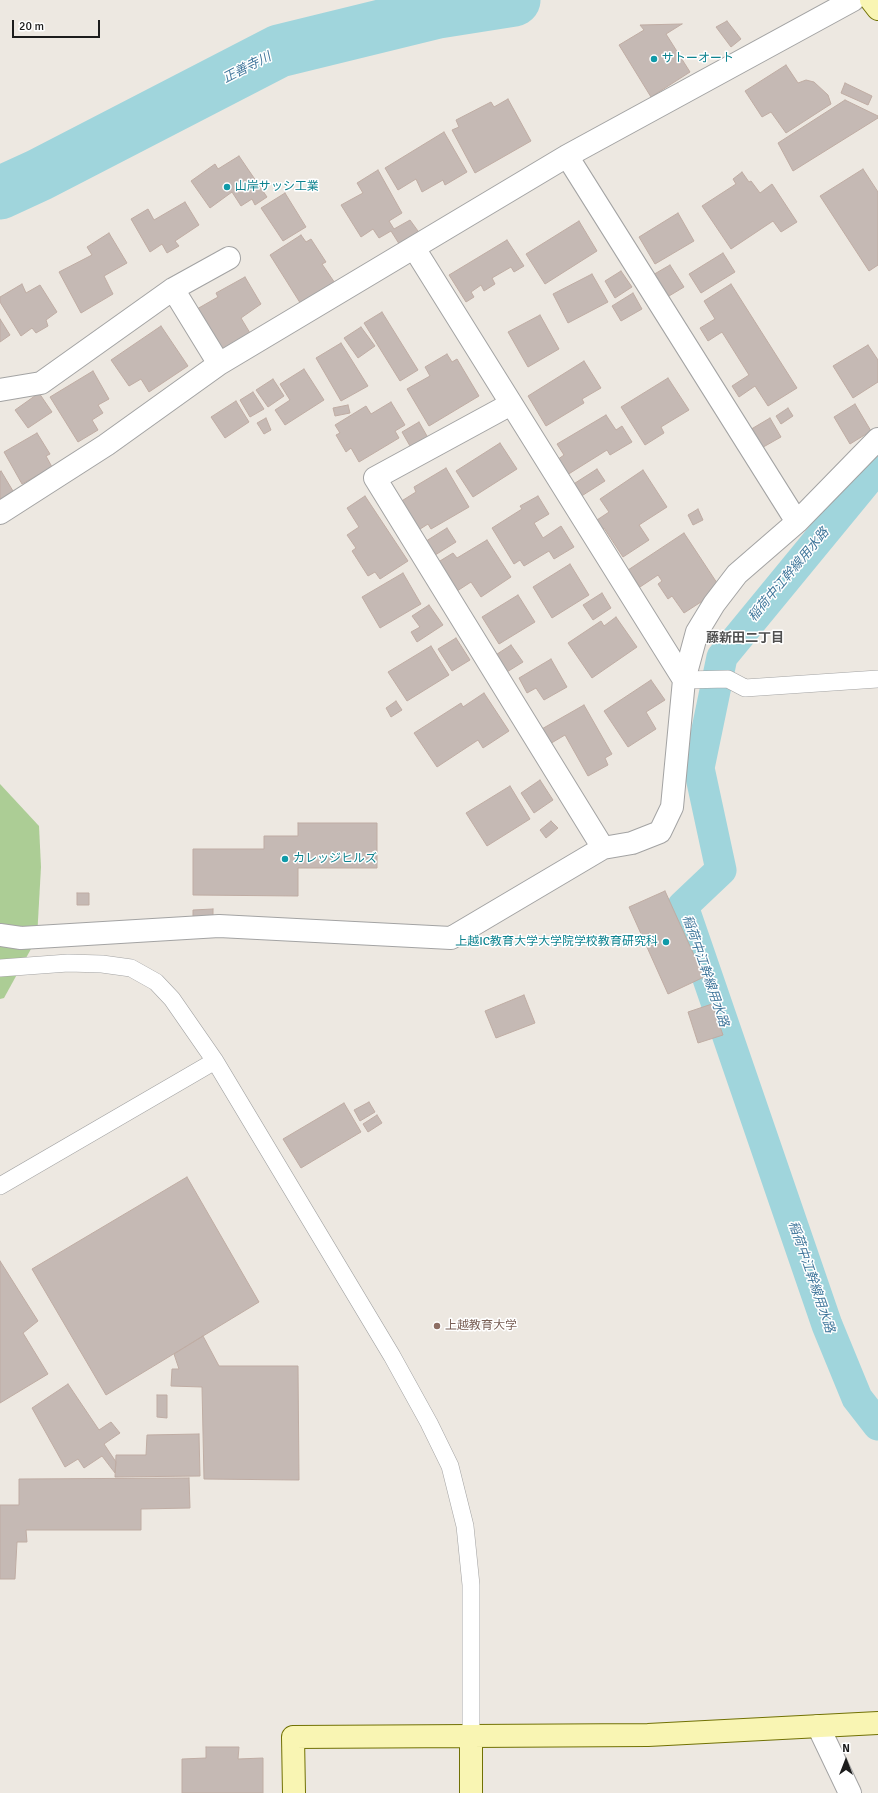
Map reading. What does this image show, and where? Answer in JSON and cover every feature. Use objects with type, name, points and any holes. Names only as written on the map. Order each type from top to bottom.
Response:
[{"type":"street","points":[[0,513],[106,445],[219,364],[566,156],[854,0]]},
{"type":"street","points":[[871,0],[878,9]]},
{"type":"street","points":[[566,156],[797,522]]},
{"type":"street","points":[[414,248],[684,680]]},
{"type":"street","points":[[0,390],[41,383],[173,289],[229,258]]},
{"type":"street","points":[[173,289],[219,364]]},
{"type":"street","points":[[511,404],[375,478],[603,848]]},
{"type":"street","points":[[0,934],[21,938],[219,926],[451,938],[603,848],[632,843],[660,832],[672,807],[684,680],[697,632],[714,604],[737,574],[797,522],[878,439]]},
{"type":"street","points":[[294,1793],[293,1737],[648,1735],[878,1723]]},
{"type":"street","points":[[818,1726],[850,1793]]},
{"type":"street","points":[[471,1737],[471,1793]]},
{"type":"lane","points":[[684,680],[728,679],[745,688],[878,679]]},
{"type":"lane","points":[[0,968],[68,963],[102,964],[130,968],[156,982],[172,998],[215,1061],[392,1356],[430,1422],[450,1466],[465,1526],[471,1585],[471,1737]]},
{"type":"lane","points":[[0,1186],[215,1061]]},
{"type":"green space","points":[[0,784],[39,826],[41,867],[37,938],[4,998],[0,999]]},
{"type":"building","points":[[727,21],[741,39],[731,47],[716,27]]},
{"type":"building","name":"サトーオート","points":[[682,24],[666,34],[690,72],[651,97],[619,45],[644,30],[640,25]]},
{"type":"building","points":[[786,65],[798,83],[806,80],[814,82],[828,95],[831,104],[786,133],[771,112],[762,117],[745,91]]},
{"type":"building","points":[[845,83],[872,96],[868,105],[841,93]]},
{"type":"building","points":[[508,99],[531,141],[475,173],[452,130],[459,127],[456,120],[491,102],[494,107]]},
{"type":"building","points":[[845,100],[878,116],[878,118],[793,171],[778,143]]},
{"type":"building","points":[[444,132],[467,172],[445,185],[443,180],[422,192],[416,179],[398,190],[385,168]]},
{"type":"building","name":"山岸サッシ工業","points":[[239,156],[267,197],[255,205],[252,199],[241,206],[232,192],[210,208],[191,181],[215,164],[218,169]]},
{"type":"building","points":[[863,169],[878,192],[878,265],[869,271],[820,196]]},
{"type":"building","points":[[378,170],[402,213],[389,221],[394,229],[410,220],[423,238],[403,250],[391,231],[379,238],[373,229],[361,237],[341,205],[363,193],[357,183]]},
{"type":"building","points":[[742,172],[760,193],[772,184],[797,222],[781,232],[773,221],[731,249],[702,206],[736,184],[733,179]]},
{"type":"building","points":[[285,193],[306,227],[283,241],[261,208]]},
{"type":"building","points":[[185,202],[199,225],[175,241],[179,246],[167,253],[162,244],[150,252],[131,219],[148,209],[154,220]]},
{"type":"building","points":[[678,213],[694,241],[655,264],[639,237]]},
{"type":"building","points":[[579,221],[597,251],[545,284],[526,254]]},
{"type":"building","points":[[109,233],[127,263],[104,276],[113,294],[81,313],[59,272],[92,255],[87,247]]},
{"type":"building","points":[[301,235],[306,242],[311,239],[326,262],[322,264],[339,289],[304,309],[270,255]]},
{"type":"building","points":[[507,240],[524,266],[514,272],[511,267],[492,278],[495,284],[484,291],[481,285],[471,292],[474,297],[466,302],[449,275]]},
{"type":"building","points":[[723,253],[735,272],[701,293],[689,274]]},
{"type":"building","points":[[670,265],[684,287],[664,299],[651,276]]},
{"type":"building","points":[[621,271],[632,287],[615,298],[605,281]]},
{"type":"building","points":[[592,274],[608,302],[568,323],[553,294]]},
{"type":"building","points":[[245,277],[261,304],[241,318],[253,338],[224,353],[197,309],[218,297],[216,293]]},
{"type":"building","points":[[22,284],[26,293],[40,285],[57,312],[46,320],[48,326],[36,333],[32,328],[21,336],[0,302],[0,297]]},
{"type":"building","points":[[731,284],[797,388],[768,406],[755,386],[739,397],[732,386],[749,375],[722,332],[708,341],[700,328],[715,319],[704,301]]},
{"type":"building","points":[[633,293],[642,309],[621,321],[612,306]]},
{"type":"building","points":[[382,312],[418,370],[400,381],[364,323]]},
{"type":"building","points":[[540,315],[559,349],[528,367],[508,332]]},
{"type":"building","points":[[0,319],[10,335],[0,342]]},
{"type":"building","points":[[161,326],[188,366],[149,392],[141,379],[129,386],[111,360]]},
{"type":"building","points":[[361,327],[375,346],[358,358],[344,338]]},
{"type":"building","points":[[341,343],[368,386],[341,401],[316,358]]},
{"type":"building","points":[[868,345],[878,360],[878,382],[853,398],[833,366]]},
{"type":"building","points":[[447,354],[452,362],[457,359],[479,396],[429,426],[407,389],[430,376],[425,367]]},
{"type":"building","points":[[584,361],[601,388],[582,399],[584,403],[546,426],[528,396]]},
{"type":"building","points":[[304,369],[324,400],[285,425],[275,410],[290,400],[280,384]]},
{"type":"building","points":[[93,371],[109,399],[98,405],[103,413],[92,420],[98,430],[78,442],[50,397]]},
{"type":"building","points":[[668,378],[689,410],[661,427],[664,433],[645,445],[621,407]]},
{"type":"building","points":[[273,379],[284,396],[268,407],[256,390]]},
{"type":"building","points":[[253,392],[264,409],[250,417],[240,400]]},
{"type":"building","points":[[39,393],[52,412],[28,428],[15,410]]},
{"type":"building","points":[[236,401],[249,422],[225,438],[211,417]]},
{"type":"building","points":[[391,402],[405,425],[395,431],[399,438],[359,462],[351,448],[346,452],[336,435],[340,433],[335,425],[366,406],[371,414]]},
{"type":"building","points":[[855,404],[871,431],[850,444],[834,417]]},
{"type":"building","points":[[348,405],[350,413],[335,416],[333,408]]},
{"type":"building","points":[[788,408],[793,416],[781,424],[776,416]]},
{"type":"building","points":[[606,415],[616,430],[622,426],[632,442],[610,455],[607,450],[567,475],[557,460],[564,455],[557,444]]},
{"type":"building","points":[[266,418],[271,430],[264,434],[257,423]]},
{"type":"building","points":[[770,418],[781,437],[758,450],[748,431]]},
{"type":"building","points":[[419,422],[431,443],[414,453],[402,432]]},
{"type":"building","points":[[37,433],[50,454],[46,456],[52,467],[22,484],[4,452]]},
{"type":"building","points":[[500,443],[517,469],[473,497],[456,471]]},
{"type":"building","points":[[446,468],[469,507],[431,529],[428,524],[417,531],[400,502],[416,492],[414,487]]},
{"type":"building","points":[[597,469],[605,481],[580,497],[572,485]]},
{"type":"building","points":[[643,470],[667,507],[639,525],[649,540],[623,557],[604,528],[600,531],[594,522],[609,512],[600,499]]},
{"type":"building","points":[[1,471],[16,496],[0,506],[0,472]]},
{"type":"building","points":[[365,496],[408,561],[380,579],[375,572],[368,576],[352,551],[356,548],[347,535],[359,527],[347,508]]},
{"type":"building","points":[[538,496],[549,514],[534,523],[543,538],[561,526],[574,547],[554,559],[549,551],[524,566],[520,560],[514,564],[492,528],[522,509],[520,506]]},
{"type":"building","points":[[698,509],[703,520],[693,525],[688,515]]},
{"type":"building","points":[[447,528],[456,542],[432,557],[423,543]]},
{"type":"building","points":[[684,533],[721,589],[684,613],[672,596],[668,599],[658,584],[662,581],[658,575],[640,587],[628,570]]},
{"type":"building","points":[[487,540],[511,577],[481,597],[471,582],[454,593],[435,564],[453,553],[457,558]]},
{"type":"building","points":[[570,564],[589,595],[552,618],[533,587]]},
{"type":"building","points":[[403,573],[421,604],[380,628],[362,597]]},
{"type":"building","points":[[602,593],[611,608],[593,620],[583,605]]},
{"type":"building","points":[[518,595],[535,622],[499,644],[482,617]]},
{"type":"building","points":[[429,605],[443,625],[417,642],[411,632],[420,627],[412,616]]},
{"type":"building","points":[[616,617],[637,647],[592,678],[568,643],[601,621],[604,626]]},
{"type":"building","points":[[456,638],[470,660],[452,671],[438,649]]},
{"type":"building","points":[[511,645],[523,662],[502,675],[491,658]]},
{"type":"building","points":[[431,646],[449,675],[407,701],[388,672]]},
{"type":"building","points":[[551,659],[567,687],[544,700],[536,688],[527,693],[519,678]]},
{"type":"building","points":[[651,680],[665,700],[646,712],[656,729],[628,747],[604,711]]},
{"type":"building","points":[[484,693],[509,731],[483,748],[478,740],[437,767],[414,733],[461,703],[463,707]]},
{"type":"building","points":[[396,701],[402,710],[391,717],[386,708]]},
{"type":"building","points":[[584,705],[612,754],[605,758],[608,765],[588,776],[565,735],[548,745],[540,730]]},
{"type":"building","points":[[540,780],[553,800],[534,813],[521,793]]},
{"type":"building","points":[[510,786],[530,819],[487,846],[466,813]]},
{"type":"building","points":[[551,821],[558,828],[546,838],[540,830]]},
{"type":"building","name":"カレッジヒルズ","points":[[298,823],[377,823],[377,868],[298,868],[298,896],[193,895],[193,849],[264,849],[264,836],[298,836]]},
{"type":"building","name":"上越IC教育大学大学院学校教育研究科","points":[[665,891],[704,977],[668,994],[629,907]]},
{"type":"building","points":[[77,893],[89,893],[89,905],[77,905]]},
{"type":"building","points":[[213,909],[213,917],[193,918],[193,910]]},
{"type":"building","points":[[524,995],[535,1023],[496,1038],[485,1011]]},
{"type":"building","points":[[712,1004],[723,1035],[698,1043],[688,1012]]},
{"type":"building","points":[[369,1102],[375,1112],[360,1121],[354,1110]]},
{"type":"building","points":[[344,1103],[361,1132],[301,1168],[283,1139]]},
{"type":"building","points":[[377,1115],[382,1123],[368,1132],[363,1124]]},
{"type":"building","points":[[187,1177],[259,1302],[106,1395],[32,1269]]},
{"type":"building","points":[[0,1261],[38,1321],[23,1333],[48,1374],[0,1403]]},
{"type":"building","points":[[203,1336],[219,1366],[298,1366],[299,1480],[204,1479],[202,1387],[171,1386],[172,1369],[179,1369],[174,1354]]},
{"type":"building","points":[[68,1384],[99,1430],[111,1422],[120,1433],[104,1444],[116,1462],[115,1473],[102,1456],[84,1468],[78,1459],[65,1467],[32,1408]]},
{"type":"building","points":[[157,1395],[167,1395],[167,1418],[157,1417]]},
{"type":"building","points":[[199,1434],[200,1476],[115,1477],[116,1455],[146,1455],[147,1435]]},
{"type":"building","points":[[189,1478],[190,1508],[141,1509],[141,1530],[26,1530],[27,1542],[17,1542],[15,1579],[0,1579],[0,1505],[19,1505],[19,1479]]},
{"type":"building","points":[[206,1747],[239,1747],[238,1759],[263,1758],[263,1793],[182,1793],[182,1759],[206,1758]]},
{"type":"waterway","name":"正善寺川","points":[[0,193],[39,175],[279,51],[438,12],[514,0]]},
{"type":"waterway","name":"稲荷中江幹線用水路","points":[[878,467],[722,657],[699,768],[721,870],[683,906],[827,1325],[857,1398],[878,1425]]},
{"type":"place","name":"サトーオート","points":[[654,59]]},
{"type":"place","name":"山岸サッシ工業","points":[[227,187]]},
{"type":"place","name":"カレッジヒルズ","points":[[285,859]]},
{"type":"place","name":"上越IC教育大学大学院学校教育研究科","points":[[666,942]]},
{"type":"place","name":"上越教育大学","points":[[437,1326]]},
{"type":"district","name":"藤新田二丁目","points":[[745,639]]}]
